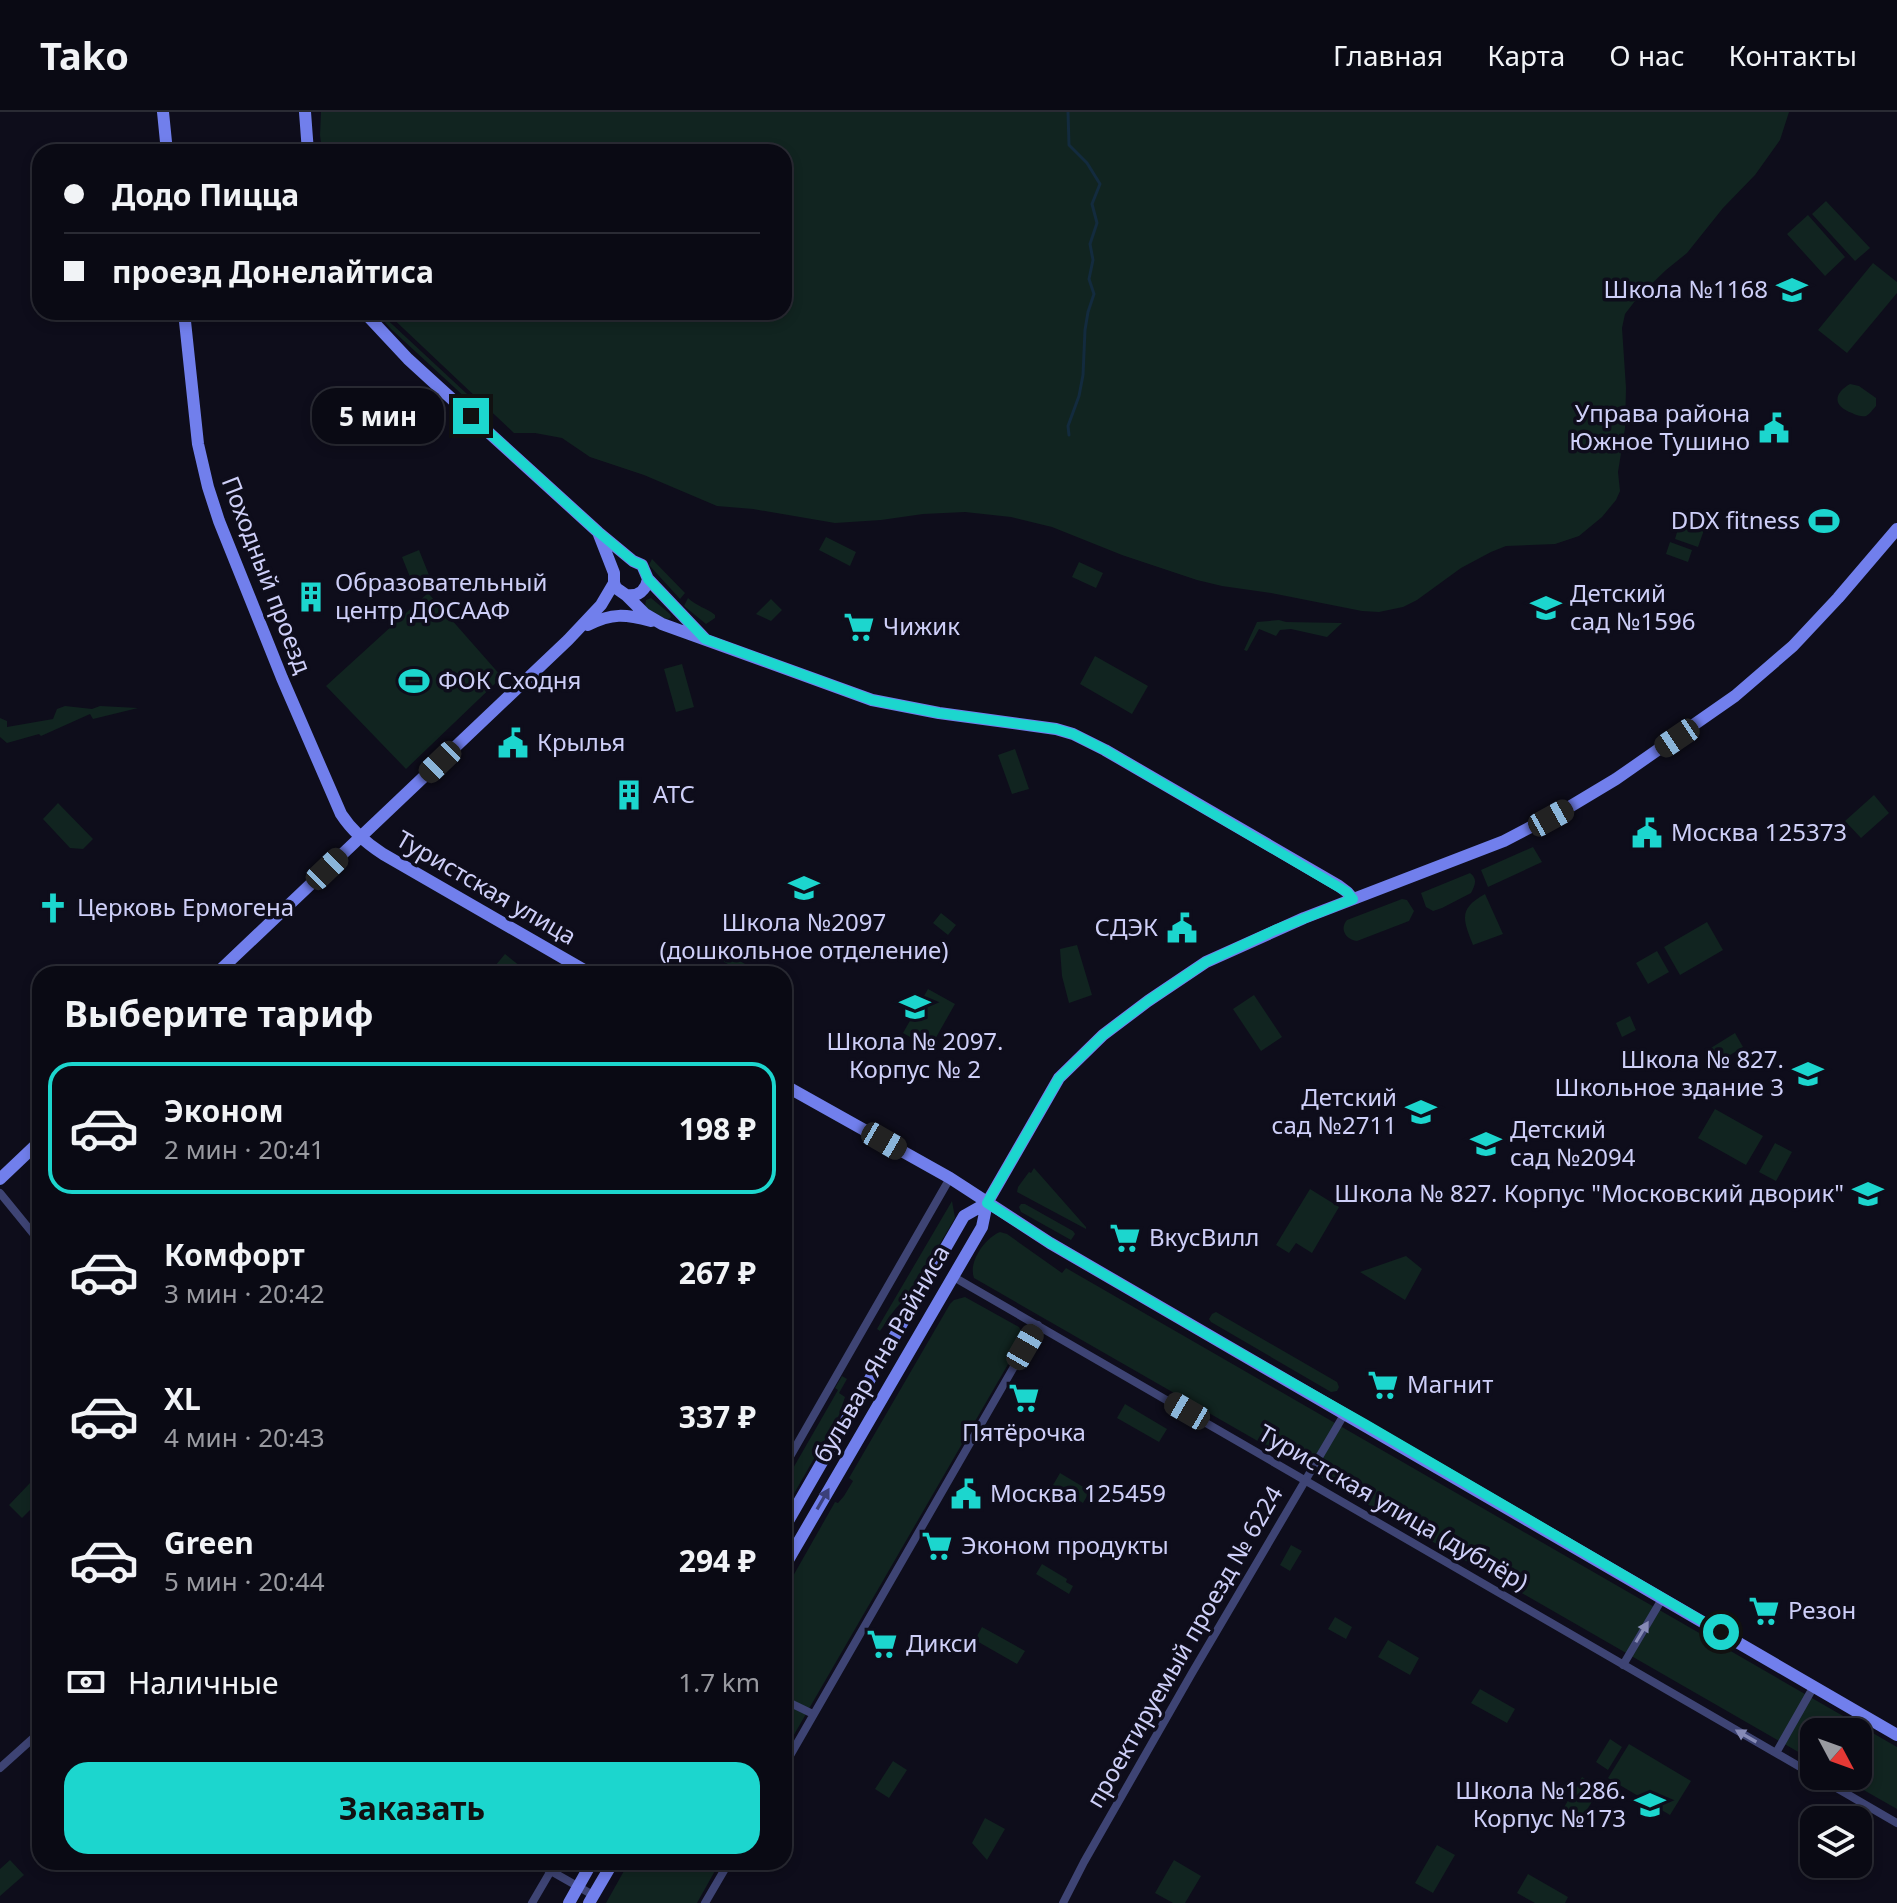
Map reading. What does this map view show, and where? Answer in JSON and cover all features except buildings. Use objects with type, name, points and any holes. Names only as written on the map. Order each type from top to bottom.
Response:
[{"type":"main road","points":[[163,112],[166,144]]},
{"type":"main road","points":[[305,112],[307,144]]},
{"type":"main road","name":"Походный проезд","points":[[185,320],[198,444],[214,507],[282,678],[336,801],[348,824],[360,837]]},
{"type":"main road","points":[[371,320],[408,359],[598,532],[642,565],[648,579],[705,639]]},
{"type":"main road","name":"бульвар Яна Райниса","points":[[792,1553],[982,1227],[987,1203],[1059,1078],[1103,1035],[1206,962],[1275,930],[1482,850],[1551,818],[1616,779],[1735,696],[1793,646],[1897,529]]},
{"type":"main road","points":[[598,532],[619,591],[645,614],[662,624]]},
{"type":"main road","points":[[224,966],[568,640],[601,605],[616,569],[623,563],[633,561]]},
{"type":"main road","points":[[568,640],[625,595],[639,593],[646,587],[648,579]]},
{"type":"main road","points":[[588,625],[620,615],[638,617],[872,700],[953,715],[1038,725],[1073,734],[1339,886],[1353,899]]},
{"type":"main road","name":"Туристская улица","points":[[360,837],[383,854],[577,966]]},
{"type":"main road","points":[[792,1089],[950,1178],[1050,1243],[1868,1718]]},
{"type":"main road","points":[[0,1179],[32,1149]]},
{"type":"main road","name":"бульвар Яна Райниса","points":[[792,1514],[964,1216],[987,1203]]},
{"type":"main road","points":[[1872,1721],[1897,1735]]},
{"type":"main road","points":[[569,1903],[588,1870]]},
{"type":"main road","points":[[591,1899],[608,1870]]},
{"type":"street","points":[[792,1453],[950,1178]]},
{"type":"street","points":[[0,1193],[32,1232]]},
{"type":"street","name":"Туристская улица (дублёр)","points":[[952,1276],[1800,1767]]},
{"type":"street","points":[[792,1752],[1038,1325]]},
{"type":"street","name":"проектируемый проезд № 6224","points":[[1063,1903],[1345,1413]]},
{"type":"street","points":[[1623,1665],[1662,1599]]},
{"type":"street","points":[[1776,1753],[1814,1686]]},
{"type":"street","points":[[792,1704],[813,1714]]},
{"type":"street","points":[[0,1768],[32,1739]]},
{"type":"street","name":"Туристская улица (дублёр)","points":[[1847,1790],[1897,1823]]},
{"type":"street","points":[[705,1903],[724,1870]]},
{"type":"street","points":[[532,1903],[551,1871],[591,1899]]},
{"type":"green space","points":[[321,112],[1789,112],[1780,140],[1755,175],[1723,208],[1687,253],[1638,297],[1625,314],[1622,328],[1625,428],[1618,472],[1620,491],[1616,500],[1602,517],[1579,536],[1555,544],[1506,546],[1461,568],[1417,600],[1403,607],[1379,612],[1197,580],[1052,527],[1011,517],[965,512],[835,523],[717,506],[644,475],[590,457],[562,438],[514,433],[394,320],[792,320],[792,144],[321,144]]},
{"type":"green space","points":[[1826,201],[1870,248],[1855,261],[1812,214]]},
{"type":"green space","points":[[1808,215],[1845,257],[1825,276],[1787,234]]},
{"type":"green space","points":[[1873,263],[1897,282],[1897,293],[1847,353],[1818,330]]},
{"type":"green space","points":[[383,320],[388,320],[483,412],[481,412]]},
{"type":"green space","points":[[1850,384],[1859,386],[1876,398],[1876,406],[1866,416],[1853,414],[1839,403],[1840,392]]},
{"type":"green space","points":[[1680,522],[1704,530],[1698,547],[1675,539]]},
{"type":"green space","points":[[826,537],[856,552],[850,566],[819,550]]},
{"type":"green space","points":[[1670,542],[1692,550],[1688,562],[1666,554]]},
{"type":"green space","points":[[419,550],[429,575],[412,582],[402,557]]},
{"type":"green space","points":[[652,559],[685,593],[680,599],[649,565]]},
{"type":"green space","points":[[1079,562],[1103,573],[1096,588],[1072,577]]},
{"type":"green space","name":"ФОК Сходня","points":[[428,593],[502,677],[406,769],[326,686]]},
{"type":"green space","points":[[651,598],[670,614],[669,619],[645,607],[646,600]]},
{"type":"green space","points":[[688,598],[715,615],[715,618],[706,624],[684,606]]},
{"type":"green space","points":[[771,599],[782,610],[771,621],[756,614]]},
{"type":"green space","points":[[1257,622],[1342,623],[1327,637],[1291,629],[1280,630],[1276,636],[1259,629],[1247,651],[1244,650]]},
{"type":"green space","points":[[1095,656],[1148,686],[1132,714],[1080,684]]},
{"type":"green space","points":[[682,664],[694,707],[676,712],[664,669]]},
{"type":"green space","points":[[65,706],[138,708],[93,719],[90,714],[41,736],[7,743],[0,737],[0,718],[7,721],[7,727],[53,719],[57,709]]},
{"type":"green space","points":[[1015,749],[1029,789],[1012,794],[998,755]]},
{"type":"green space","points":[[1874,795],[1889,813],[1861,838],[1845,821]]},
{"type":"green space","points":[[58,803],[93,839],[83,849],[70,848],[43,819]]},
{"type":"green space","points":[[1533,847],[1542,862],[1488,887],[1481,870]]},
{"type":"green space","points":[[1470,873],[1475,880],[1471,893],[1433,911],[1426,907],[1421,893]]},
{"type":"green space","points":[[1485,894],[1503,934],[1473,945],[1465,915],[1470,905]]},
{"type":"green space","points":[[1402,899],[1407,900],[1414,911],[1409,921],[1357,941],[1345,934],[1347,920]]},
{"type":"green space","points":[[941,913],[956,925],[948,935],[933,923]]},
{"type":"green space","points":[[1707,922],[1723,950],[1680,975],[1664,947]]},
{"type":"green space","points":[[1077,945],[1092,995],[1069,1003],[1062,976],[1060,949]]},
{"type":"green space","points":[[718,948],[745,964],[732,966],[713,956]]},
{"type":"green space","points":[[1657,951],[1669,972],[1648,984],[1636,963]]},
{"type":"green space","points":[[505,954],[520,966],[495,966]]},
{"type":"green space","points":[[928,989],[955,1004],[930,1048],[903,1033]]},
{"type":"green space","points":[[1254,995],[1282,1037],[1261,1051],[1233,1009]]},
{"type":"green space","points":[[1630,1016],[1636,1030],[1622,1037],[1616,1023]]},
{"type":"green space","points":[[1735,1033],[1743,1047],[1714,1065],[1706,1051]]},
{"type":"green space","points":[[1715,1109],[1763,1136],[1746,1165],[1698,1138]]},
{"type":"green space","points":[[1775,1143],[1792,1152],[1776,1181],[1759,1172]]},
{"type":"green space","points":[[1034,1168],[1086,1227],[1086,1229],[1017,1192]]},
{"type":"green space","points":[[1310,1189],[1339,1207],[1312,1253],[1296,1243],[1289,1253],[1276,1245]]},
{"type":"green space","points":[[952,1201],[955,1218],[908,1298],[896,1308],[880,1331],[877,1329]]},
{"type":"green space","points":[[1021,1204],[1075,1234],[1071,1240],[1021,1212]]},
{"type":"green space","points":[[1000,1232],[1007,1234],[1062,1273],[1066,1268],[1847,1718],[1800,1718],[1800,1753],[974,1278],[973,1265],[979,1251]]},
{"type":"green space","points":[[1406,1256],[1422,1269],[1405,1300],[1360,1272]]},
{"type":"green space","points":[[965,1297],[1019,1327],[1018,1347],[792,1738],[792,1578],[835,1502],[838,1503],[844,1496],[853,1481],[849,1478],[954,1300]]},
{"type":"green space","points":[[1216,1312],[1337,1382],[1337,1391],[1331,1392],[1211,1322],[1209,1319]]},
{"type":"green space","points":[[842,1376],[847,1379],[839,1393],[845,1397],[839,1415],[792,1497],[792,1470],[838,1390],[835,1388]]},
{"type":"green space","points":[[1125,1404],[1167,1429],[1159,1442],[1117,1418]]},
{"type":"green space","points":[[1060,1473],[1090,1491],[1083,1503],[1053,1485]]},
{"type":"green space","points":[[30,1483],[32,1508],[22,1518],[9,1505]]},
{"type":"green space","points":[[1291,1545],[1302,1551],[1290,1571],[1280,1565]]},
{"type":"green space","points":[[1042,1564],[1067,1579],[1066,1582],[1073,1586],[1069,1594],[1036,1574]]},
{"type":"green space","points":[[1335,1617],[1352,1627],[1346,1639],[1328,1629]]},
{"type":"green space","points":[[982,1627],[1025,1651],[1017,1664],[975,1640]]},
{"type":"green space","points":[[1388,1640],[1419,1658],[1410,1675],[1378,1657]]},
{"type":"green space","points":[[1480,1689],[1515,1709],[1507,1723],[1471,1703]]},
{"type":"green space","points":[[1872,1733],[1897,1747],[1897,1809],[1864,1790],[1872,1790]]},
{"type":"green space","points":[[1610,1739],[1622,1747],[1608,1770],[1596,1762]]},
{"type":"green space","points":[[1629,1744],[1691,1781],[1670,1815],[1608,1778]]},
{"type":"green space","points":[[893,1761],[907,1770],[889,1798],[875,1789]]},
{"type":"green space","points":[[1582,1777],[1600,1788],[1581,1820],[1563,1809]]},
{"type":"green space","points":[[985,1818],[1005,1829],[987,1860],[972,1843]]},
{"type":"green space","points":[[1437,1845],[1455,1855],[1433,1893],[1415,1883]]},
{"type":"green space","points":[[10,1860],[24,1875],[0,1896],[0,1869]]},
{"type":"green space","points":[[1174,1860],[1201,1876],[1185,1903],[1173,1903],[1155,1893]]},
{"type":"green space","points":[[625,1870],[716,1870],[697,1903],[606,1903]]},
{"type":"green space","points":[[1528,1874],[1568,1897],[1565,1903],[1535,1903],[1517,1893]]},
{"type":"waterway","points":[[1068,112],[1069,145],[1087,163],[1100,184],[1092,204],[1097,223],[1090,244],[1093,260],[1089,279],[1094,294],[1085,330],[1083,375],[1068,426],[1069,435]]},
{"type":"place","name":"Школа №1168","points":[[1792,290]]},
{"type":"place","name":"Управа района Южное Тушино","points":[[1774,428]]},
{"type":"place","name":"DDX fitness","points":[[1824,521]]},
{"type":"place","name":"Образовательный центр ДОСААФ","points":[[311,597]]},
{"type":"place","name":"Детский сад №1596","points":[[1546,608]]},
{"type":"place","name":"Чижик","points":[[859,627]]},
{"type":"place","name":"ФОК Сходня","points":[[414,681]]},
{"type":"place","name":"Крылья","points":[[513,743]]},
{"type":"place","name":"АТС","points":[[629,795]]},
{"type":"place","name":"Москва 125373","points":[[1647,833]]},
{"type":"place","name":"Школа №2097 (дошкольное отделение)","points":[[804,888]]},
{"type":"place","name":"Церковь Ермогена","points":[[53,908]]},
{"type":"place","name":"СДЭК","points":[[1182,928]]},
{"type":"place","name":"Школа № 2097. Корпус № 2","points":[[915,1007]]},
{"type":"place","name":"Школа № 827. Школьное здание 3","points":[[1808,1074]]},
{"type":"place","name":"Детский сад №2711","points":[[1421,1112]]},
{"type":"place","name":"Детский сад №2094","points":[[1486,1144]]},
{"type":"place","name":"Школа № 827. Корпус \"Московский дворик\"","points":[[1868,1194]]},
{"type":"place","name":"ВкусВилл","points":[[1125,1238]]},
{"type":"place","name":"Магнит","points":[[1383,1385]]},
{"type":"place","name":"Пятёрочка","points":[[1024,1398]]},
{"type":"place","name":"Москва 125459","points":[[966,1494]]},
{"type":"place","name":"Эконом продукты","points":[[937,1546]]},
{"type":"place","name":"Резон","points":[[1764,1611]]},
{"type":"place","name":"Дикси","points":[[882,1644]]},
{"type":"place","name":"Школа №1286. Корпус №173","points":[[1650,1805]]},
{"type":"route","points":[[471,416],[598,532],[642,565],[648,579],[705,639],[872,700],[989,721],[1038,725],[1084,738],[1347,892],[1353,899],[1206,962],[1103,1035],[1059,1078],[987,1203],[1050,1243],[1721,1632]]}]
